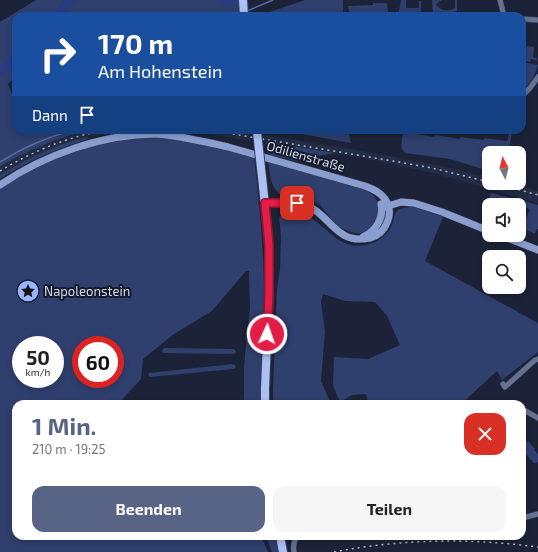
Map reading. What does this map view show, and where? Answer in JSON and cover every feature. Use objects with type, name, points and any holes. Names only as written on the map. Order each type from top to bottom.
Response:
[{"type":"main road","points":[[242,0],[244,12]]},
{"type":"main road","name":"Odilienstraße","points":[[0,185],[39,162],[75,148],[118,137],[158,134],[228,146],[365,186],[376,190],[386,200],[385,207]]},
{"type":"main road","points":[[257,134],[269,245],[269,296],[265,400]]},
{"type":"main road","points":[[265,203],[297,203],[308,206],[337,231],[357,239],[369,238],[380,233],[386,226],[388,220],[389,211],[385,207],[401,202],[414,203],[482,228]]},
{"type":"main road","points":[[518,242],[538,250]]},
{"type":"main road","points":[[281,540],[283,552]]},
{"type":"street","points":[[500,0],[503,12]]},
{"type":"street","points":[[526,19],[538,20]]},
{"type":"street","points":[[526,92],[538,77]]},
{"type":"street","points":[[503,384],[505,387],[538,359]]},
{"type":"street","points":[[526,411],[538,418]]},
{"type":"street","points":[[526,517],[538,514]]},
{"type":"street","points":[[294,550],[296,540]]},
{"type":"shaded area","points":[[36,0],[238,0],[239,12],[16,12]]},
{"type":"shaded area","points":[[305,0],[343,0],[343,12],[270,12]]},
{"type":"shaded area","points":[[401,0],[406,0],[406,8],[419,8],[419,1],[421,1],[421,12],[399,12]]},
{"type":"shaded area","points":[[432,0],[442,0],[436,4],[442,9],[449,10],[455,8],[455,0],[457,0],[457,11],[433,12]]},
{"type":"shaded area","points":[[373,3],[387,3],[388,12],[349,12],[348,6],[373,5]]},
{"type":"shaded area","points":[[12,15],[12,80],[8,84],[12,94],[12,134],[76,134],[43,145],[0,167],[0,22]]},
{"type":"shaded area","points":[[526,46],[534,47],[533,57],[537,58],[537,61],[531,59],[530,62],[526,62]]},
{"type":"shaded area","points":[[526,63],[538,65],[526,87]]},
{"type":"shaded area","points":[[76,134],[105,134],[79,139],[48,150],[0,175],[0,167],[13,159],[43,145]]},
{"type":"shaded area","points":[[206,134],[250,134],[251,141]]},
{"type":"shaded area","points":[[302,134],[349,134],[351,143]]},
{"type":"shaded area","points":[[403,134],[434,137],[435,135],[460,139],[460,137],[484,140],[484,138],[507,141],[509,134],[512,134],[509,146],[482,146],[482,169],[450,159],[405,153],[402,145]]},
{"type":"shaded area","points":[[265,135],[357,150],[452,168],[482,176],[482,187],[437,174],[359,157],[266,142]]},
{"type":"shaded area","points":[[87,137],[88,139],[31,161],[0,179],[0,175],[20,163],[53,148]]},
{"type":"shaded area","points":[[157,137],[211,144],[254,156],[261,225],[264,277],[261,400],[244,400],[244,366],[250,308],[249,271],[246,271],[212,311],[174,334],[143,359],[141,379],[122,400],[12,400],[12,540],[263,540],[268,552],[0,552],[0,188],[43,162],[87,147],[119,140]]},
{"type":"shaded area","points":[[266,142],[335,153],[312,157],[300,162],[268,154]]},
{"type":"shaded area","points":[[268,160],[364,189],[372,194],[376,200],[378,206],[377,220],[368,230],[362,233],[351,232],[336,224],[320,205],[315,202],[300,197],[279,194],[273,186]]},
{"type":"shaded area","points":[[526,188],[538,191],[538,203],[526,200],[526,198],[521,198],[493,190],[526,190]]},
{"type":"shaded area","points":[[491,193],[511,198],[497,197],[489,198]]},
{"type":"shaded area","points":[[526,202],[538,205],[538,229],[535,234],[526,230],[526,218],[530,209],[526,208]]},
{"type":"shaded area","points":[[416,207],[443,217],[425,261],[482,292],[482,294],[485,294],[538,323],[538,352],[502,380],[497,371],[465,400],[368,400],[366,394],[352,395],[343,400],[339,400],[333,386],[334,357],[368,359],[400,345],[387,316],[375,302],[345,301],[323,294],[321,302],[325,331],[321,381],[329,400],[273,400],[277,288],[280,269],[281,236],[279,217],[289,212],[298,212],[307,215],[339,240],[348,244],[360,246],[367,245],[383,237],[391,227],[395,214],[398,210]]},
{"type":"shaded area","points":[[164,348],[234,349],[236,352],[234,354],[163,353],[162,350]]},
{"type":"shaded area","points":[[233,364],[236,366],[234,369],[150,377],[148,375],[149,373]]},
{"type":"shaded area","points":[[528,441],[535,449],[534,450],[538,454],[538,462],[534,463],[526,454],[526,443]]},
{"type":"shaded area","points":[[268,540],[277,540],[279,552],[272,552]]},
{"type":"waterway","points":[[60,12],[70,0]]},
{"type":"waterway","points":[[222,0],[236,2],[242,0]]},
{"type":"waterway","points":[[247,11],[273,0]]},
{"type":"waterway","points":[[0,72],[12,61]]},
{"type":"waterway","points":[[0,162],[35,143],[60,134]]},
{"type":"railway","points":[[0,171],[25,157],[52,145],[89,134]]},
{"type":"railway","points":[[233,134],[432,168],[482,180]]},
{"type":"railway","points":[[520,190],[538,195]]},
{"type":"railway","points":[[334,552],[385,544],[436,541],[487,542],[538,547]]},
{"type":"place","name":"Napoleonstein","points":[[28,291]]},
{"type":"route","points":[[267,334],[269,245],[265,203],[297,203]]}]
